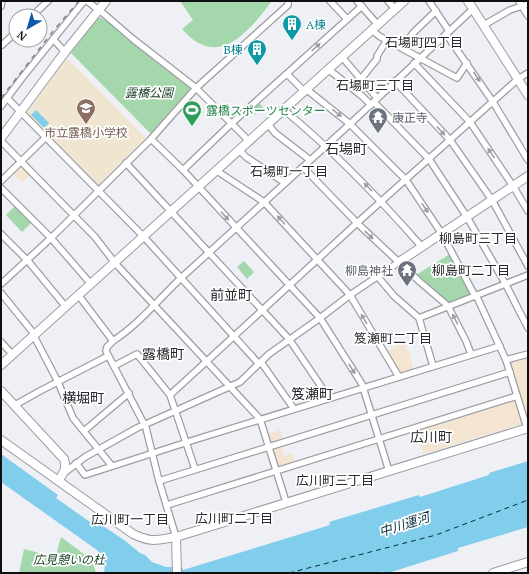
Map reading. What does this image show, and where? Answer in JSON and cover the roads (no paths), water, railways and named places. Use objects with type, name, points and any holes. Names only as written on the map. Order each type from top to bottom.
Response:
[{"type":"street","points":[[1,6],[2,1]]},
{"type":"street","points":[[41,8],[48,1]]},
{"type":"street","points":[[1,106],[84,1]]},
{"type":"street","points":[[88,1],[133,39],[196,88],[249,141]]},
{"type":"street","points":[[1,138],[65,52],[106,1]]},
{"type":"street","points":[[1,284],[28,261],[151,139],[196,88],[288,5],[288,1]]},
{"type":"street","points":[[330,1],[347,19]]},
{"type":"street","points":[[356,1],[362,6],[375,27],[374,33],[457,78],[467,63]]},
{"type":"street","points":[[388,1],[395,9]]},
{"type":"street","points":[[1,365],[404,1]]},
{"type":"street","points":[[429,1],[528,160]]},
{"type":"street","points":[[468,1],[528,95]]},
{"type":"street","points":[[484,25],[523,3],[528,16]]},
{"type":"street","points":[[183,170],[362,6]]},
{"type":"street","points":[[177,573],[176,537],[159,481],[145,424],[108,356],[106,351],[107,347],[135,325],[181,278],[374,102],[473,9]]},
{"type":"street","points":[[402,48],[414,32],[436,11]]},
{"type":"street","points":[[53,39],[65,52]]},
{"type":"street","points":[[360,79],[377,59],[377,56],[387,40]]},
{"type":"street","points":[[342,57],[360,79],[374,102],[429,159],[467,217],[528,328]]},
{"type":"street","points":[[414,63],[470,122],[528,211]]},
{"type":"street","points":[[328,70],[362,96],[374,102]]},
{"type":"street","points":[[170,395],[289,285],[470,122],[518,79],[528,73]]},
{"type":"street","points":[[1,440],[133,534],[146,540],[155,541],[176,537],[528,428],[500,346],[442,234],[406,180],[350,124],[305,90],[287,74]]},
{"type":"street","points":[[395,82],[450,140],[492,200],[528,266]]},
{"type":"street","points":[[7,98],[144,237],[260,363],[294,409]]},
{"type":"street","points":[[284,110],[326,146],[382,202],[422,247]]},
{"type":"street","points":[[268,124],[275,133],[310,160]]},
{"type":"street","points":[[1,181],[45,138]]},
{"type":"street","points":[[151,139],[183,170],[320,318],[362,384],[389,471]]},
{"type":"street","points":[[1,141],[96,237],[115,263],[260,420],[286,502]]},
{"type":"street","points":[[239,150],[246,157],[285,183]]},
{"type":"street","points":[[126,163],[289,339],[329,398]]},
{"type":"street","points":[[303,167],[357,224],[448,306],[471,354]]},
{"type":"street","points":[[217,171],[264,202],[350,295],[399,376]]},
{"type":"street","points":[[59,480],[64,473],[76,463],[98,449],[145,424],[240,382],[269,354],[350,295],[528,176]]},
{"type":"street","points":[[1,188],[51,238],[91,284]]},
{"type":"street","points":[[1,234],[28,261],[66,307]]},
{"type":"street","points":[[419,318],[528,274]]},
{"type":"street","points":[[378,277],[394,296],[419,318],[433,366]]},
{"type":"street","points":[[1,293],[35,335],[58,382],[73,418],[112,466]]},
{"type":"street","points":[[79,296],[113,341]]},
{"type":"street","points":[[1,342],[12,355]]},
{"type":"street","points":[[76,463],[85,475],[399,376],[500,346]]},
{"type":"street","points":[[114,366],[137,354],[170,395],[195,470]]},
{"type":"street","points":[[506,360],[528,354]]},
{"type":"street","points":[[14,405],[108,356]]},
{"type":"street","points":[[159,481],[510,372]]},
{"type":"street","points":[[1,391],[64,459],[66,466],[64,473]]},
{"type":"street","points":[[84,431],[129,393]]},
{"type":"street","points":[[166,505],[517,396]]},
{"type":"street","points":[[494,573],[528,562]]},
{"type":"water","points":[[36,110],[49,123],[44,128],[31,115]]},
{"type":"water","name":"中川運河","points":[[1,454],[58,495],[56,498],[97,527],[100,524],[145,555],[152,562],[166,567],[182,567],[183,570],[330,525],[329,522],[419,495],[420,497],[528,461],[528,527],[458,548],[458,551],[388,573],[384,573],[383,571],[378,573],[104,573],[104,561],[97,550],[1,482]]},
{"type":"railway","points":[[1,98],[54,30],[79,1]]},
{"type":"place","name":"A棟","points":[[292,41]]},
{"type":"place","name":"B棟","points":[[257,66]]},
{"type":"place","name":"市立露橋小学校","points":[[86,125]]},
{"type":"place","name":"露橋スポーツセンター","points":[[192,127]]},
{"type":"place","name":"康正寺","points":[[378,134]]},
{"type":"place","name":"柳島神社","points":[[407,287]]},
{"type":"district","name":"石場町四丁目","points":[[424,42]]},
{"type":"district","name":"石場町三丁目","points":[[375,85]]},
{"type":"district","name":"石場町","points":[[346,148]]},
{"type":"district","name":"石場町一丁目","points":[[289,171]]},
{"type":"district","name":"柳島町三丁目","points":[[478,238]]},
{"type":"district","name":"柳島町二丁目","points":[[471,270]]},
{"type":"district","name":"前並町","points":[[231,294]]},
{"type":"district","name":"笈瀬町二丁目","points":[[393,338]]},
{"type":"district","name":"露橋町","points":[[163,353]]},
{"type":"district","name":"笈瀬町","points":[[312,393]]},
{"type":"district","name":"横堀町","points":[[83,397]]},
{"type":"district","name":"広川町","points":[[431,436]]},
{"type":"district","name":"広川町三丁目","points":[[335,480]]},
{"type":"district","name":"広川町二丁目","points":[[234,518]]},
{"type":"district","name":"広川町一丁目","points":[[130,519]]},
{"type":"park label","name":"露橋公園","points":[[149,92]]},
{"type":"park label","name":"広見憩いの杜","points":[[69,559]]}]
